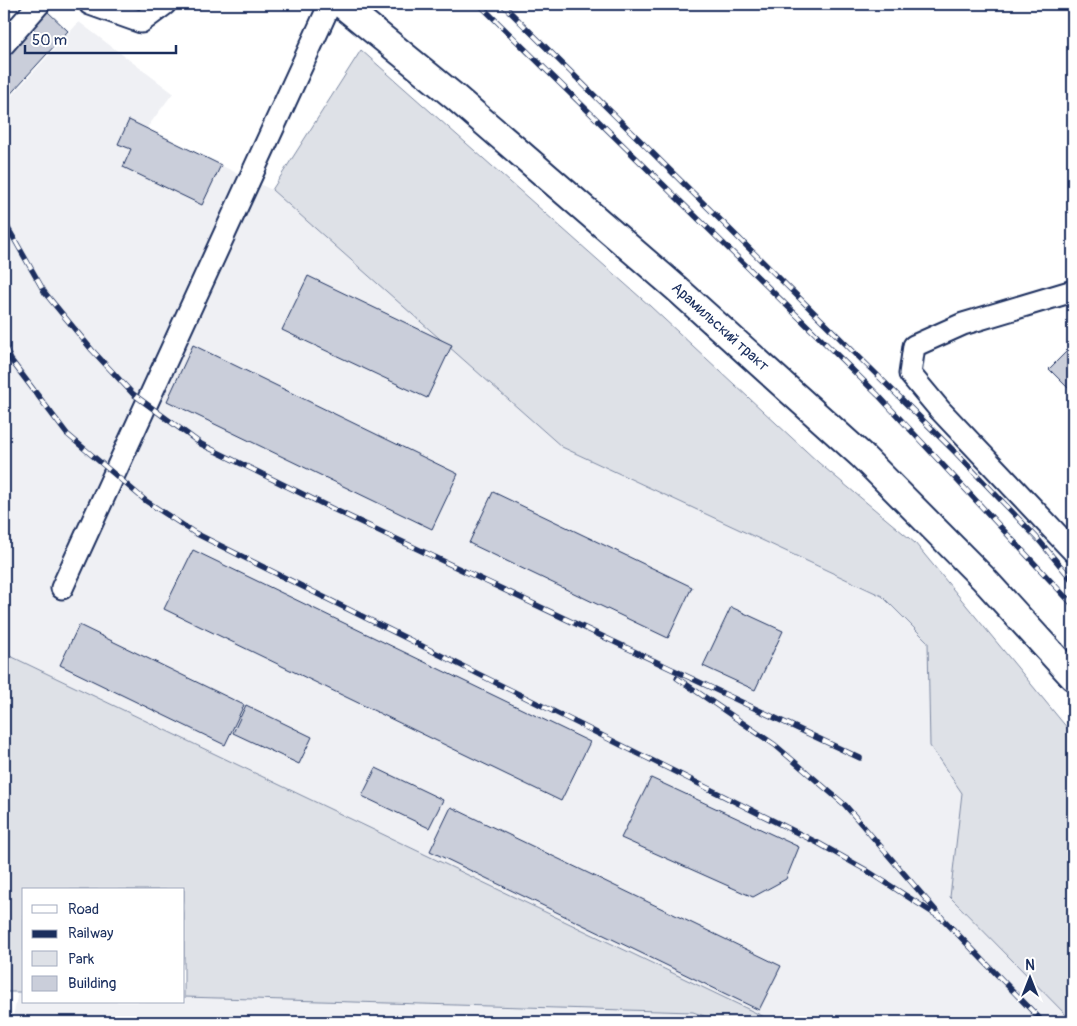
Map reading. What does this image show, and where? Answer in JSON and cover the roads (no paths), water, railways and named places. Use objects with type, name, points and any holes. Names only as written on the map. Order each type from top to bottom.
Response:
[{"type":"main road","name":"Арамильский тракт","points":[[341,4],[455,97],[676,288],[861,455],[983,578],[1073,677]]},
{"type":"lane","points":[[4,44],[39,4]]},
{"type":"lane","points":[[90,4],[141,22],[165,4]]},
{"type":"lane","points":[[62,588],[330,4]]},
{"type":"lane","points":[[1073,291],[963,324],[914,346],[910,374],[940,410],[1073,551]]},
{"type":"railway","points":[[479,4],[878,395],[1073,605]]},
{"type":"railway","points":[[502,4],[956,453],[1037,538],[1073,581]]},
{"type":"railway","points":[[4,221],[45,293],[92,350],[133,394],[201,444],[333,509],[860,758]]},
{"type":"railway","points":[[4,345],[11,360],[67,434],[146,501],[195,533],[818,843],[866,870],[944,920]]},
{"type":"railway","points":[[677,678],[775,745],[845,805],[944,920],[1043,1022]]}]
